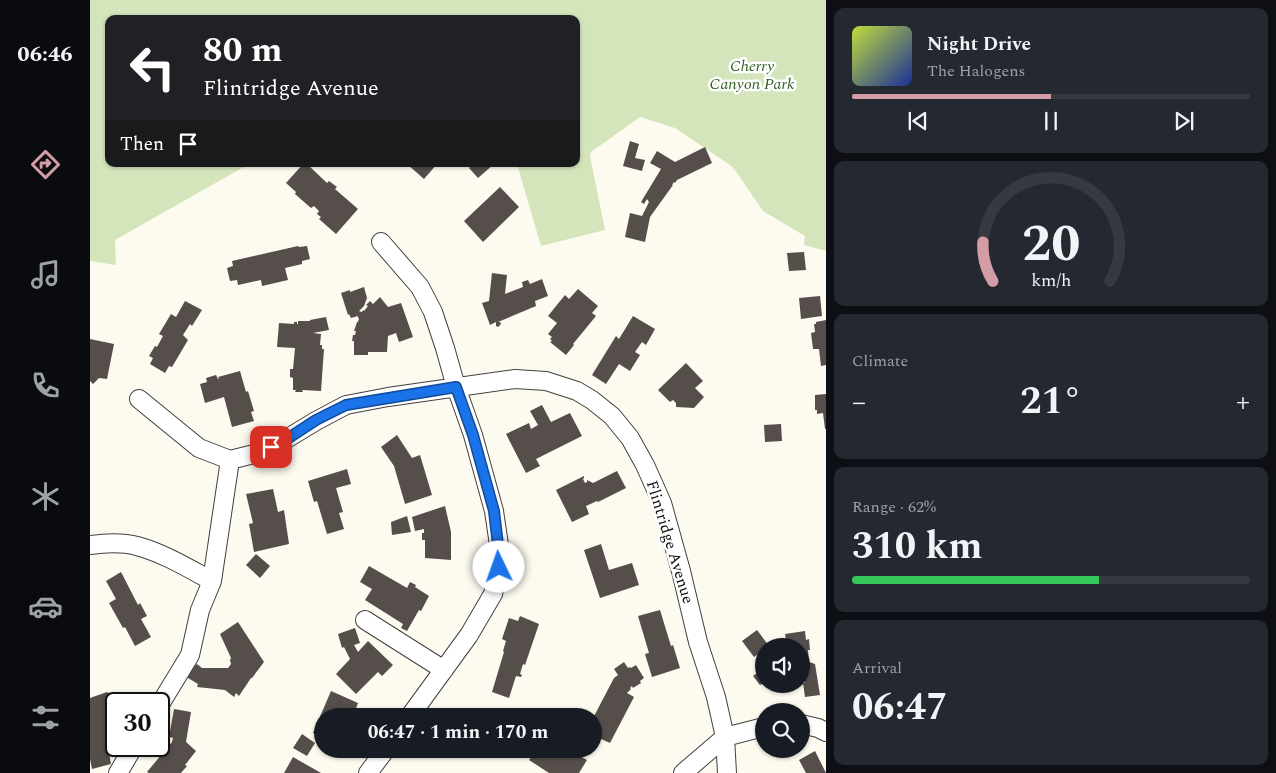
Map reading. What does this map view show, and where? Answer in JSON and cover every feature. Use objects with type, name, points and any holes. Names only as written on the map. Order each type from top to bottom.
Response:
[{"type":"street","points":[[382,242],[420,287],[433,312],[473,435],[494,511],[498,545],[499,567],[493,594],[469,635],[416,708]]},
{"type":"street","name":"Flintridge Avenue","points":[[230,460],[258,453],[284,441],[316,420],[346,405],[514,379],[546,381],[577,391],[612,416],[630,438],[645,464],[662,503],[698,642],[716,697],[725,737],[727,773]]},
{"type":"street","points":[[139,399],[198,448],[230,460],[212,582],[200,610],[190,655],[168,692]]},
{"type":"street","points":[[90,545],[108,543],[136,545],[171,559],[212,582]]},
{"type":"street","points":[[365,620],[444,670]]},
{"type":"street","points":[[810,726],[826,732]]},
{"type":"street","points":[[683,773],[725,737],[755,729]]},
{"type":"street","points":[[118,773],[127,757]]},
{"type":"street","points":[[368,773],[379,758]]},
{"type":"green space","name":"Cherry Canyon Park","points":[[90,0],[826,0],[826,251],[804,245],[805,236],[763,211],[730,165],[675,128],[640,117],[591,152],[590,156],[605,230],[541,246],[518,167],[580,167],[580,15],[105,15],[105,167],[244,167],[115,240],[116,265],[90,261]]},
{"type":"building","points":[[630,141],[639,144],[635,158],[645,160],[642,171],[623,166]]},
{"type":"building","points":[[705,147],[712,163],[674,182],[650,217],[645,242],[625,237],[630,213],[642,216],[649,202],[647,199],[644,204],[641,202],[661,169],[650,163],[657,151],[675,162]]},
{"type":"building","points":[[300,167],[310,167],[327,183],[329,181],[337,187],[335,189],[358,209],[336,234],[319,219],[321,217],[317,214],[319,211],[314,206],[311,208],[286,183]]},
{"type":"building","points":[[410,167],[434,167],[424,179]]},
{"type":"building","points":[[470,167],[491,167],[478,178]]},
{"type":"building","points":[[500,187],[519,207],[483,242],[464,221]]},
{"type":"building","points":[[298,246],[307,246],[310,259],[302,261],[302,264],[285,268],[288,280],[262,286],[261,280],[238,285],[237,280],[230,281],[227,268],[233,266],[232,261]]},
{"type":"building","points":[[804,252],[806,270],[789,271],[787,253]]},
{"type":"building","points":[[492,273],[507,275],[505,294],[523,287],[522,282],[528,280],[530,284],[542,279],[548,296],[535,301],[536,306],[498,322],[501,324],[498,327],[496,322],[490,325],[482,303],[489,301]]},
{"type":"building","points":[[364,287],[367,298],[364,306],[359,311],[364,311],[370,301],[373,304],[380,297],[388,307],[401,303],[413,337],[399,342],[396,333],[388,336],[387,352],[368,352],[368,355],[354,355],[354,341],[352,341],[359,318],[358,316],[351,318],[348,315],[341,293]]},
{"type":"building","points":[[578,289],[598,306],[592,313],[596,316],[566,355],[550,342],[552,337],[548,334],[557,323],[548,316],[565,295],[569,299]]},
{"type":"building","points":[[820,296],[822,316],[801,319],[799,298]]},
{"type":"building","points":[[185,301],[202,310],[192,326],[190,324],[183,335],[188,340],[172,367],[169,366],[165,373],[150,364],[153,358],[149,356],[163,336],[159,334],[171,314],[176,317]]},
{"type":"building","points":[[633,316],[655,329],[646,345],[642,342],[635,352],[640,355],[630,371],[619,364],[606,384],[592,375],[616,336],[619,339]]},
{"type":"building","points":[[326,317],[329,330],[313,333],[321,334],[320,345],[324,349],[321,391],[302,390],[303,392],[295,392],[296,390],[293,390],[293,378],[290,377],[290,369],[293,369],[295,348],[277,347],[279,323],[294,324],[294,322],[297,322],[298,324],[298,321],[310,321]]},
{"type":"building","points":[[826,320],[826,365],[821,366],[819,349],[813,349],[811,333],[815,332],[814,324],[816,322]]},
{"type":"building","points":[[90,339],[114,344],[107,379],[99,378],[93,384],[90,381]]},
{"type":"building","points":[[686,363],[703,381],[695,388],[704,397],[694,408],[676,407],[676,403],[673,400],[670,402],[658,390]]},
{"type":"building","points":[[240,371],[254,411],[251,412],[254,421],[232,427],[224,397],[205,403],[200,384],[207,382],[206,378],[216,375],[219,379],[218,377]]},
{"type":"building","points":[[826,394],[825,429],[823,413],[817,414],[817,410],[815,410],[815,395]]},
{"type":"building","points":[[542,405],[551,422],[570,413],[582,436],[536,459],[540,466],[526,473],[506,434],[529,423],[531,429],[538,425],[530,411]]},
{"type":"building","points":[[781,424],[782,441],[765,442],[764,425]]},
{"type":"building","points":[[397,435],[412,458],[420,455],[432,495],[405,504],[394,466],[381,447]]},
{"type":"building","points":[[347,469],[351,484],[336,488],[343,512],[339,513],[344,529],[327,534],[317,501],[314,502],[308,481]]},
{"type":"building","points":[[617,471],[626,488],[586,506],[589,514],[572,522],[556,490],[584,476],[585,483],[587,480],[593,483]]},
{"type":"building","points":[[273,489],[278,512],[284,510],[289,544],[254,552],[249,524],[253,523],[246,494]]},
{"type":"building","points":[[445,506],[451,532],[451,560],[425,558],[425,540],[422,540],[424,529],[415,531],[412,517]]},
{"type":"building","points":[[407,516],[411,532],[392,535],[391,522]]},
{"type":"building","points":[[601,544],[609,570],[632,563],[639,585],[600,598],[584,550]]},
{"type":"building","points":[[256,554],[270,566],[260,578],[246,565]]},
{"type":"building","points":[[369,566],[407,588],[410,582],[416,585],[415,587],[429,596],[407,631],[401,628],[403,624],[365,600],[372,589],[360,582]]},
{"type":"building","points":[[121,572],[138,605],[140,603],[147,616],[141,619],[151,637],[135,646],[109,603],[116,599],[106,581]]},
{"type":"building","points":[[660,610],[680,668],[652,677],[645,654],[649,653],[638,616]]},
{"type":"building","points":[[520,616],[539,624],[525,665],[523,664],[520,674],[522,675],[521,677],[516,676],[509,698],[492,692],[504,652],[506,641],[502,639],[509,618],[518,621]]},
{"type":"building","points":[[238,622],[264,662],[239,696],[236,693],[234,697],[225,690],[197,687],[198,684],[188,678],[188,672],[197,664],[202,668],[228,668],[231,664],[231,658],[220,634]]},
{"type":"building","points":[[355,628],[360,643],[354,645],[358,652],[368,641],[393,665],[382,676],[378,672],[356,694],[336,674],[350,659],[344,647],[342,648],[338,634]]},
{"type":"building","points":[[757,630],[763,638],[755,638],[754,657],[742,641]]},
{"type":"building","points":[[805,631],[806,638],[786,638],[785,634]]},
{"type":"building","points":[[624,662],[628,668],[636,665],[644,678],[640,681],[641,683],[633,688],[632,686],[627,693],[634,697],[610,743],[602,739],[602,708],[598,708],[614,678],[618,675],[614,669]]},
{"type":"building","points":[[810,662],[815,664],[820,695],[805,697],[804,693],[810,693]]},
{"type":"building","points":[[331,691],[358,703],[356,708],[324,708]]},
{"type":"building","points":[[105,693],[105,757],[110,757],[111,764],[92,769],[90,759],[90,698]]},
{"type":"building","points":[[174,709],[191,712],[186,742],[196,751],[181,773],[147,772],[160,757],[170,757],[170,744],[173,738],[170,737]]},
{"type":"building","points":[[302,734],[314,742],[307,756],[293,748]]},
{"type":"building","points":[[815,751],[826,773],[806,773],[799,760],[810,758],[810,754]]},
{"type":"building","points":[[293,757],[321,773],[284,773]]},
{"type":"building","points":[[530,758],[584,758],[587,760],[579,773],[549,773],[529,760]]},
{"type":"route","points":[[271,447],[284,441],[316,420],[346,405],[456,387],[473,435],[494,511],[499,567]]}]
